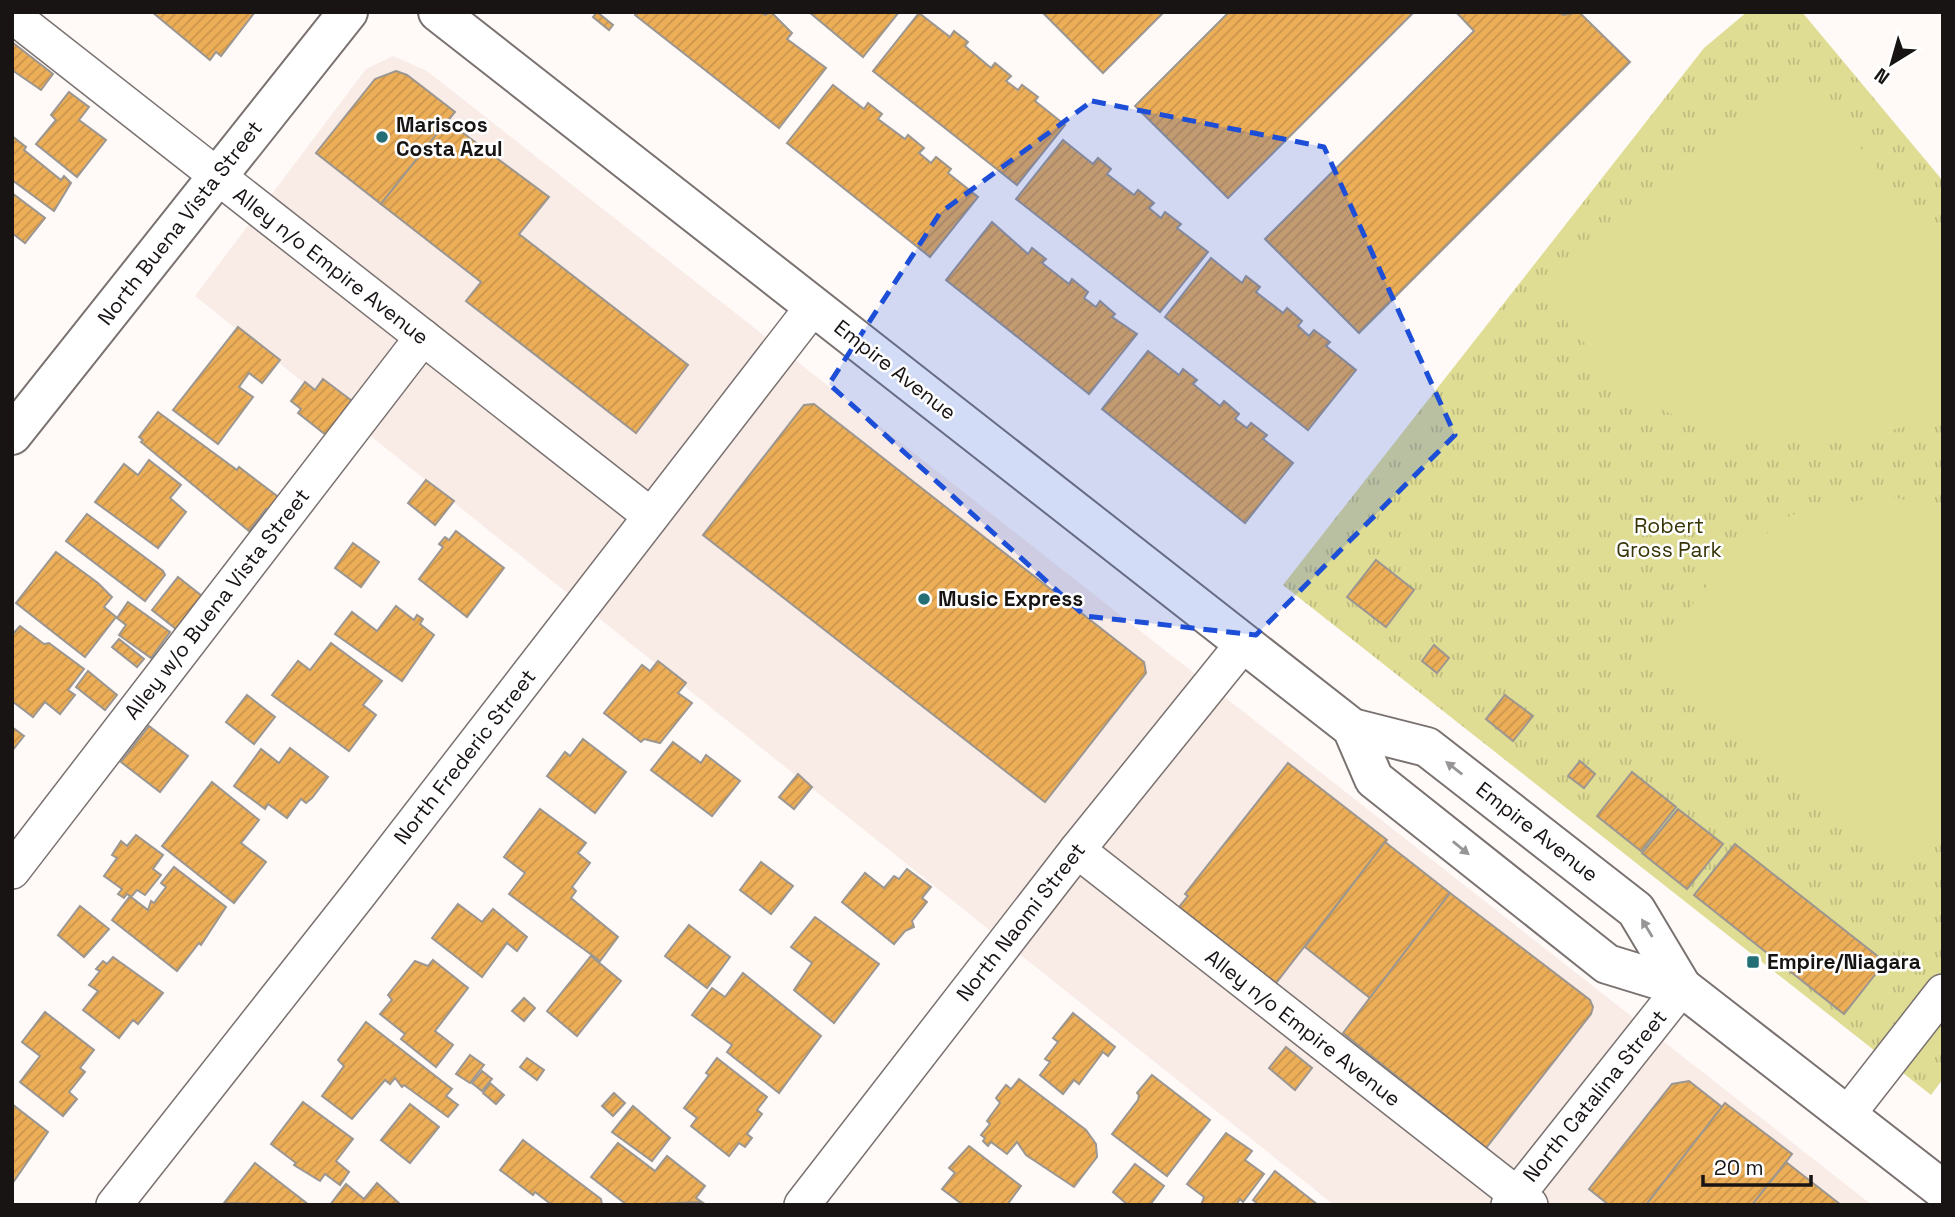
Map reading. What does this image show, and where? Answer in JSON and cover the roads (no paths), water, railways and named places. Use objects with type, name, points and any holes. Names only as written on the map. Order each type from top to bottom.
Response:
[{"type":"main road","name":"North Buena Vista Street","points":[[12,435],[348,12]]},
{"type":"main road","name":"Empire Avenue","points":[[438,12],[1352,728],[1427,747],[1636,909],[1682,987]]},
{"type":"main road","name":"Empire Avenue","points":[[1352,728],[1374,779],[1607,964],[1682,987],[1943,1190]]},
{"type":"street","name":"Alley n/o Empire Avenue","points":[[12,15],[651,516]]},
{"type":"street","name":"North Frederic Street","points":[[114,1205],[376,872],[813,307]]},
{"type":"street","name":"Alley w/o Buena Vista Street","points":[[12,871],[423,337]]},
{"type":"street","name":"North Naomi Street","points":[[802,1205],[1077,850],[1244,643]]},
{"type":"street","name":"Alley n/o Empire Avenue","points":[[1077,850],[1518,1201]]},
{"type":"street","name":"North Catalina Street","points":[[1518,1201],[1682,987]]},
{"type":"street","points":[[1847,1115],[1943,992]]},
{"type":"place","name":"Mariscos Costa Azul","points":[[382,137]]},
{"type":"place","name":"Music Express","points":[[924,599]]},
{"type":"place","name":"Empire/Niagara","points":[[1753,962]]},
{"type":"park label","name":"Robert Gross Park","points":[[1669,538]]}]
